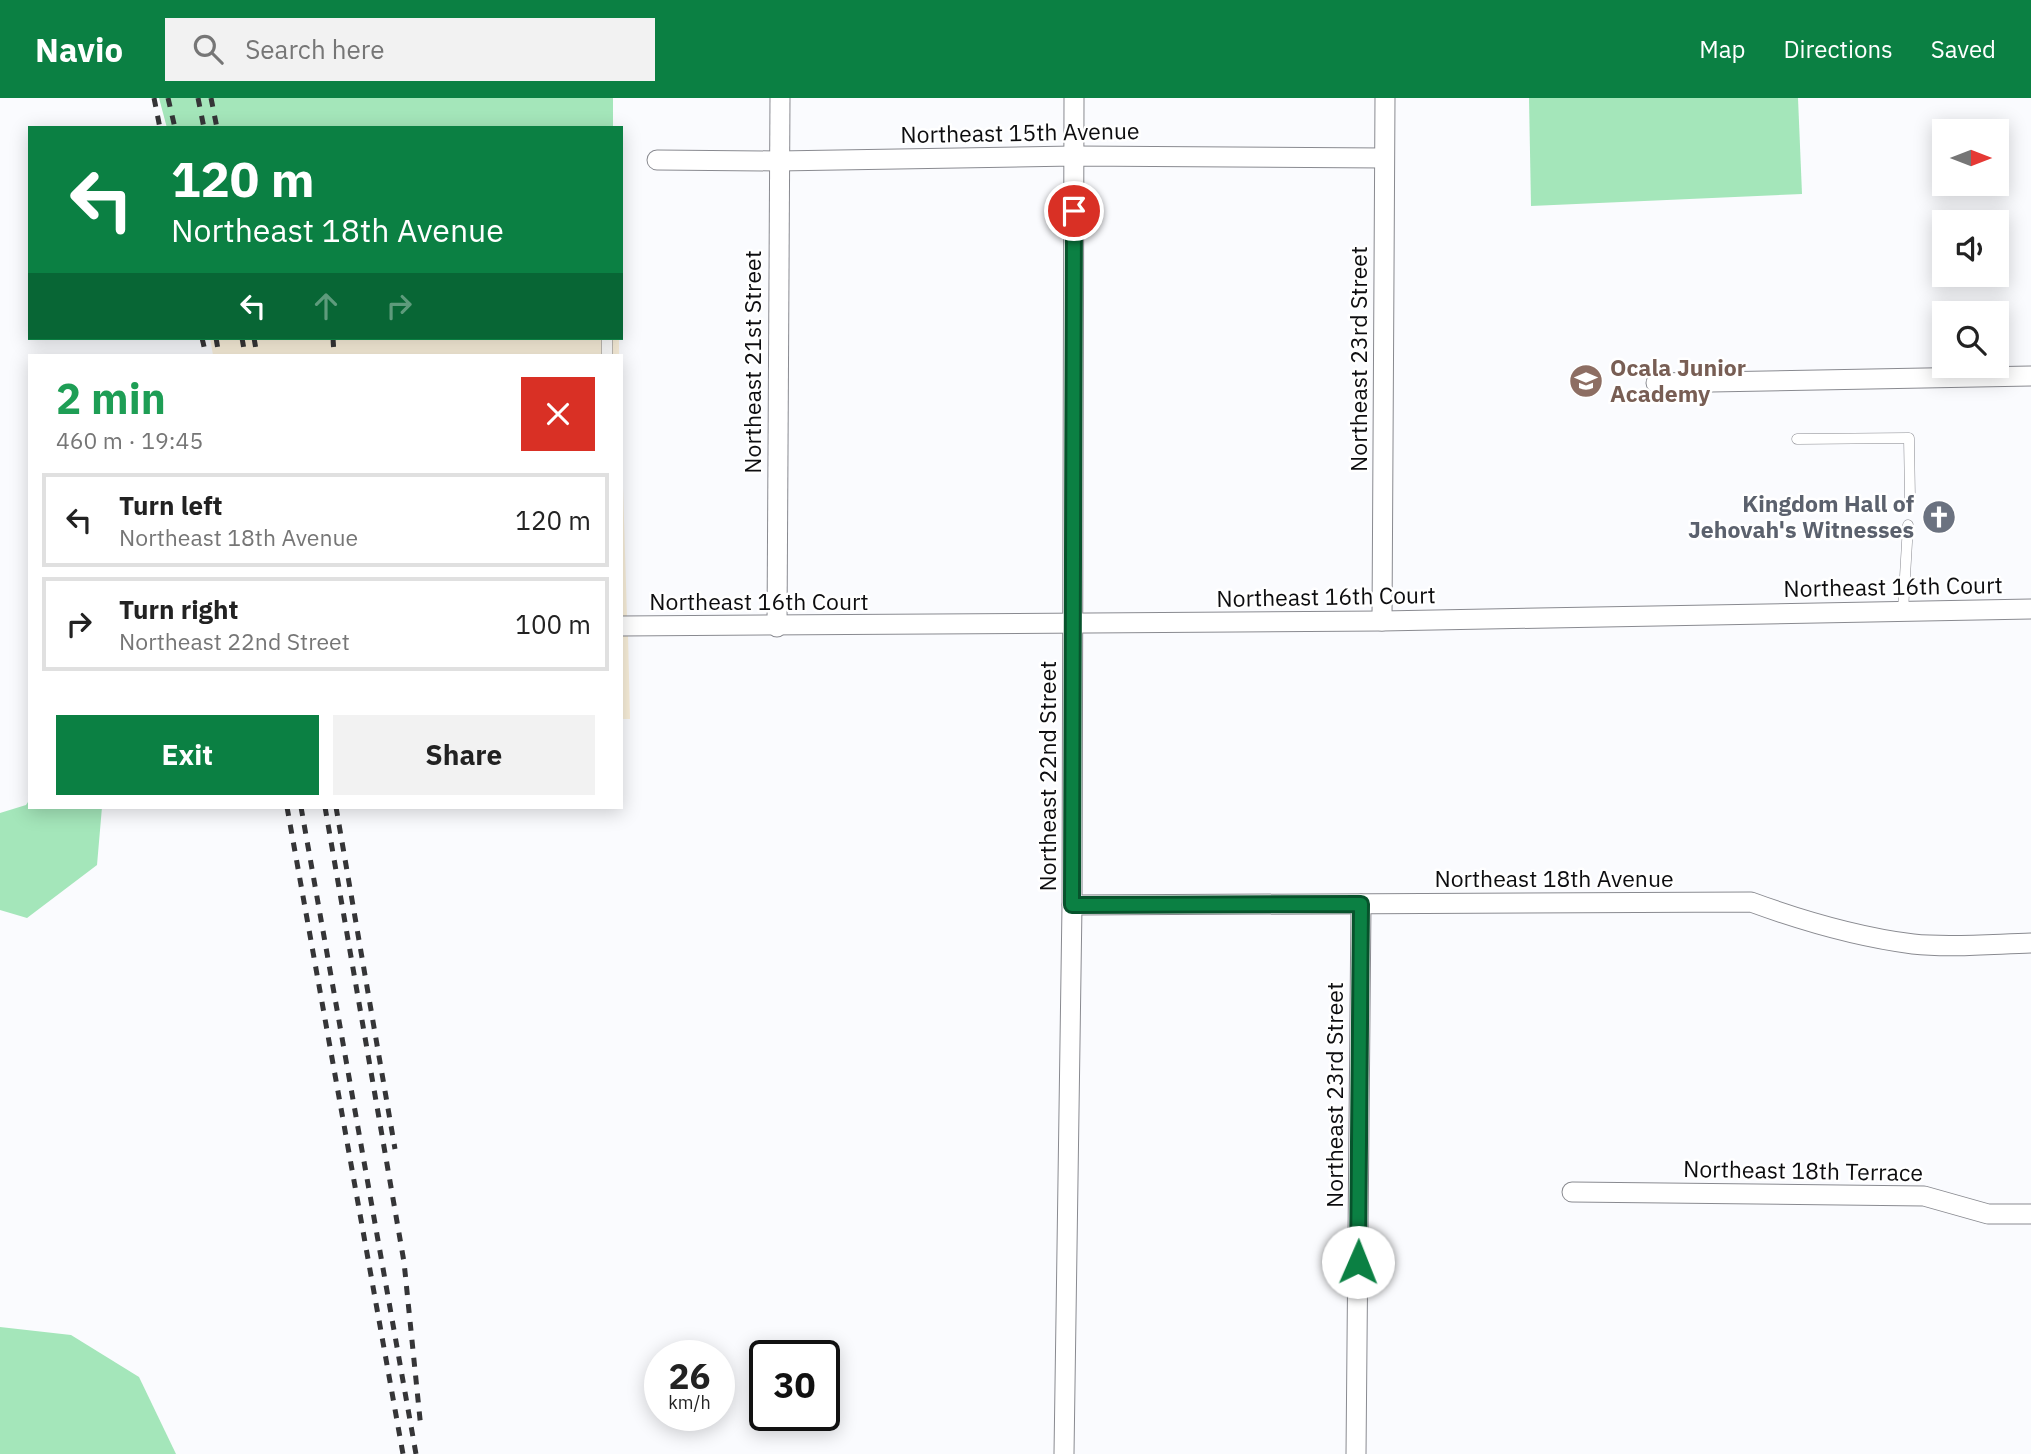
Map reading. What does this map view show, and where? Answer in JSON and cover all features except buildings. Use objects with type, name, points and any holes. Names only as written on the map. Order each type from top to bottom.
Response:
[{"type":"street","name":"Northeast 21st Street","points":[[777,627],[780,98]]},
{"type":"street","name":"Northeast 22nd Street","points":[[1064,1454],[1072,905],[1074,98]]},
{"type":"street","name":"Northeast 23rd Street","points":[[1382,621],[1385,98]]},
{"type":"street","name":"Northeast 15th Avenue","points":[[657,160],[778,162],[1074,156],[1384,158]]},
{"type":"street","points":[[1656,383],[2031,376]]},
{"type":"street","name":"Northeast 16th Court","points":[[623,626],[1382,621],[2031,609]]},
{"type":"street","name":"Northeast 18th Avenue","points":[[1072,905],[1751,902],[1788,916],[1879,939],[1916,944],[2031,943]]},
{"type":"street","name":"Northeast 23rd Street","points":[[1356,1454],[1361,904]]},
{"type":"street","name":"Northeast 18th Terrace","points":[[1572,1192],[1924,1196],[1988,1214],[2031,1214]]},
{"type":"lane","points":[[1797,439],[1909,438],[1910,499]]},
{"type":"lane","points":[[1903,611],[1908,525]]},
{"type":"shaded area","points":[[210,340],[619,340],[619,354],[213,354]]},
{"type":"shaded area","points":[[623,487],[627,617],[623,617]]},
{"type":"shaded area","points":[[623,636],[628,636],[630,719],[623,719]]},
{"type":"green space","points":[[159,98],[613,98],[613,126],[166,126]]},
{"type":"green space","points":[[1529,98],[1798,98],[1802,194],[1531,206]]},
{"type":"green space","points":[[28,802],[28,809],[102,809],[97,865],[27,918],[0,910],[0,813]]},
{"type":"green space","points":[[0,1327],[71,1335],[139,1377],[176,1454],[0,1454]]},
{"type":"railway","points":[[154,98],[160,126]]},
{"type":"railway","points":[[168,98],[175,126]]},
{"type":"railway","points":[[198,98],[204,126]]},
{"type":"railway","points":[[211,98],[217,126]]},
{"type":"railway","points":[[202,340],[206,354]]},
{"type":"railway","points":[[216,340],[219,354]]},
{"type":"railway","points":[[242,340],[245,354]]},
{"type":"railway","points":[[254,340],[257,354]]},
{"type":"railway","points":[[333,340],[334,354]]},
{"type":"railway","points":[[287,809],[403,1454]]},
{"type":"railway","points":[[301,809],[416,1454]]},
{"type":"railway","points":[[325,809],[404,1262],[421,1429]]},
{"type":"railway","points":[[336,809],[395,1149]]},
{"type":"place","name":"Ocala Junior Academy","points":[[1586,381]]},
{"type":"place","name":"Kingdom Hall of Jehovah's Witnesses","points":[[1939,517]]},
{"type":"route","points":[[1074,211],[1072,905],[1361,904],[1358,1262]]}]
